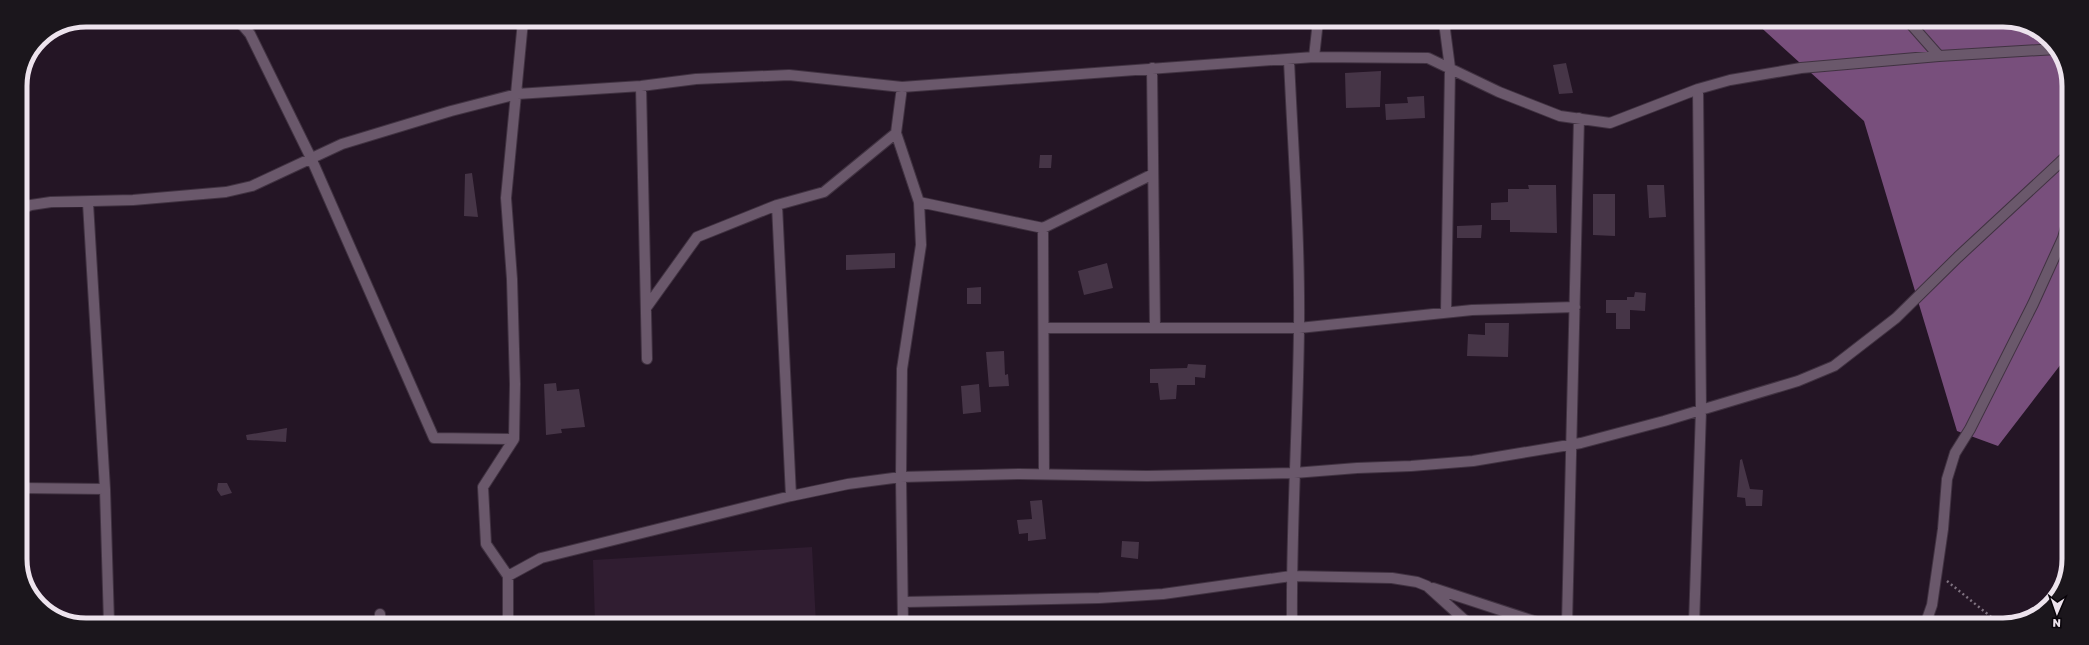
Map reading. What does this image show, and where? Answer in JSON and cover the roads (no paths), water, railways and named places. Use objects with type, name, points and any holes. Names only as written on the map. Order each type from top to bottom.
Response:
[{"type":"street","points":[[244,27],[250,34],[311,158],[434,438],[514,439]]},
{"type":"street","points":[[508,618],[508,576],[486,544],[483,487],[514,439],[512,279],[506,198],[522,27]]},
{"type":"street","points":[[1314,57],[1317,27]]},
{"type":"street","points":[[1445,27],[1450,68],[1446,312]]},
{"type":"street","points":[[1913,27],[1939,56]]},
{"type":"street","points":[[27,206],[51,202],[88,203],[226,192],[252,186],[342,144],[451,111],[517,94],[641,86],[696,79],[788,75],[902,87],[1314,57],[1428,58],[1499,92],[1560,116],[1610,123],[1698,89],[1730,80],[1801,68],[1939,56],[2049,49]]},
{"type":"street","points":[[1289,60],[1298,263],[1299,328],[1291,576],[1292,618]]},
{"type":"street","points":[[1152,68],[1155,328]]},
{"type":"street","points":[[641,86],[647,359]]},
{"type":"street","points":[[902,87],[896,132],[919,202],[921,245],[902,369],[901,478],[903,618]]},
{"type":"street","points":[[1694,618],[1701,410],[1698,89]]},
{"type":"street","points":[[1568,618],[1579,118]]},
{"type":"street","points":[[646,308],[697,237],[777,205],[824,192],[896,132]]},
{"type":"street","points":[[508,576],[542,558],[791,496],[848,484],[901,478],[1044,474],[1147,476],[1294,474],[1473,461],[1572,444],[1664,422],[1798,381],[1834,366],[1896,318],[1958,257],[2062,160]]},
{"type":"street","points":[[919,202],[1043,228],[1153,174]]},
{"type":"street","points":[[88,203],[105,489],[109,618]]},
{"type":"street","points":[[777,205],[791,496]]},
{"type":"street","points":[[1043,228],[1044,474]]},
{"type":"street","points":[[1927,618],[1932,605],[1938,573],[1947,479],[1955,453],[1970,429],[2033,304],[2062,240]]},
{"type":"street","points":[[1044,328],[1299,328],[1446,312],[1575,306]]},
{"type":"street","points":[[27,488],[105,489]]},
{"type":"street","points":[[904,602],[1099,598],[1156,594],[1291,576],[1392,578],[1417,582],[1525,618]]},
{"type":"street","points":[[1427,586],[1462,618]]}]
